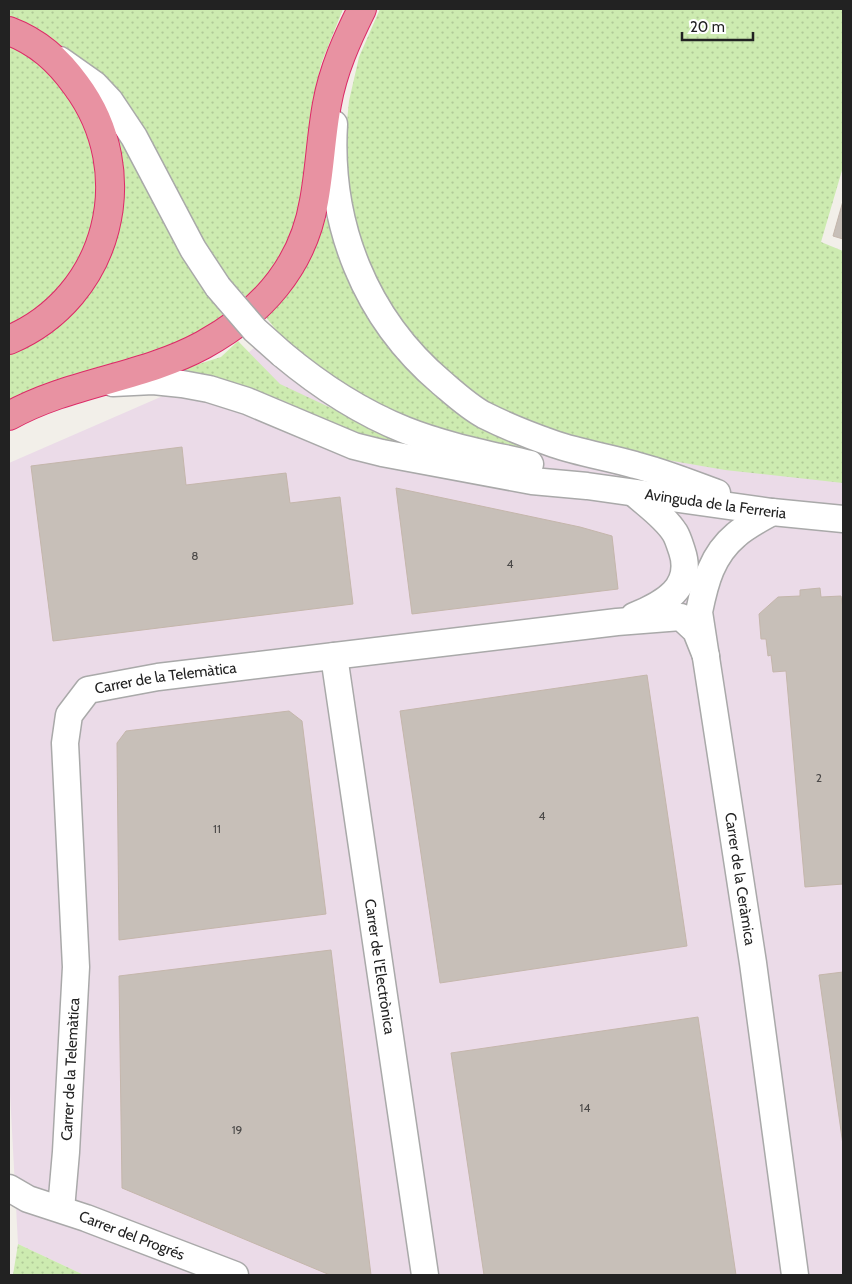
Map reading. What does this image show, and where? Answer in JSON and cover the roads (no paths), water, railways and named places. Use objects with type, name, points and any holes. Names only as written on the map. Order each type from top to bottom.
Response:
[{"type":"highway","points":[[9,416],[30,404],[55,394],[145,369],[201,346],[231,329],[257,308],[274,289],[298,252],[308,227],[314,203],[327,105],[335,72],[362,9]]},
{"type":"highway","points":[[9,31],[45,50],[66,70],[94,112],[102,131],[111,176],[111,197],[107,220],[102,240],[92,264],[62,306],[22,335],[9,340]]},
{"type":"street","points":[[348,38],[338,84],[333,143],[338,206],[344,232],[363,283],[376,307],[409,351],[454,394],[482,414],[555,445],[636,465],[772,512]]},
{"type":"street","points":[[45,50],[94,84],[110,101],[134,137],[193,249],[218,287],[255,330],[306,375],[372,415],[405,430],[437,441],[534,465],[586,486]]},
{"type":"street","points":[[85,386],[125,382],[152,382],[182,384],[209,389],[246,401],[354,446],[382,454],[532,481],[586,486]]},
{"type":"street","name":"Avinguda de la Ferreria","points":[[586,486],[772,512],[843,519]]},
{"type":"street","points":[[617,622],[655,608],[670,597],[682,584],[685,562],[676,533],[634,493]]},
{"type":"street","name":"Carrer de la Ceràmica","points":[[772,512],[737,534],[724,546],[705,582],[699,612],[752,954],[795,1275]]},
{"type":"street","points":[[617,622],[681,617],[696,631],[706,656]]},
{"type":"street","name":"Carrer de la Telemàtica","points":[[61,1209],[76,967],[65,743],[69,715],[88,690],[158,677],[617,622]]},
{"type":"street","name":"Carrer de l'Electrònica","points":[[334,656],[425,1275]]},
{"type":"street","name":"Carrer del Progrés","points":[[18,1194],[235,1275]]}]
